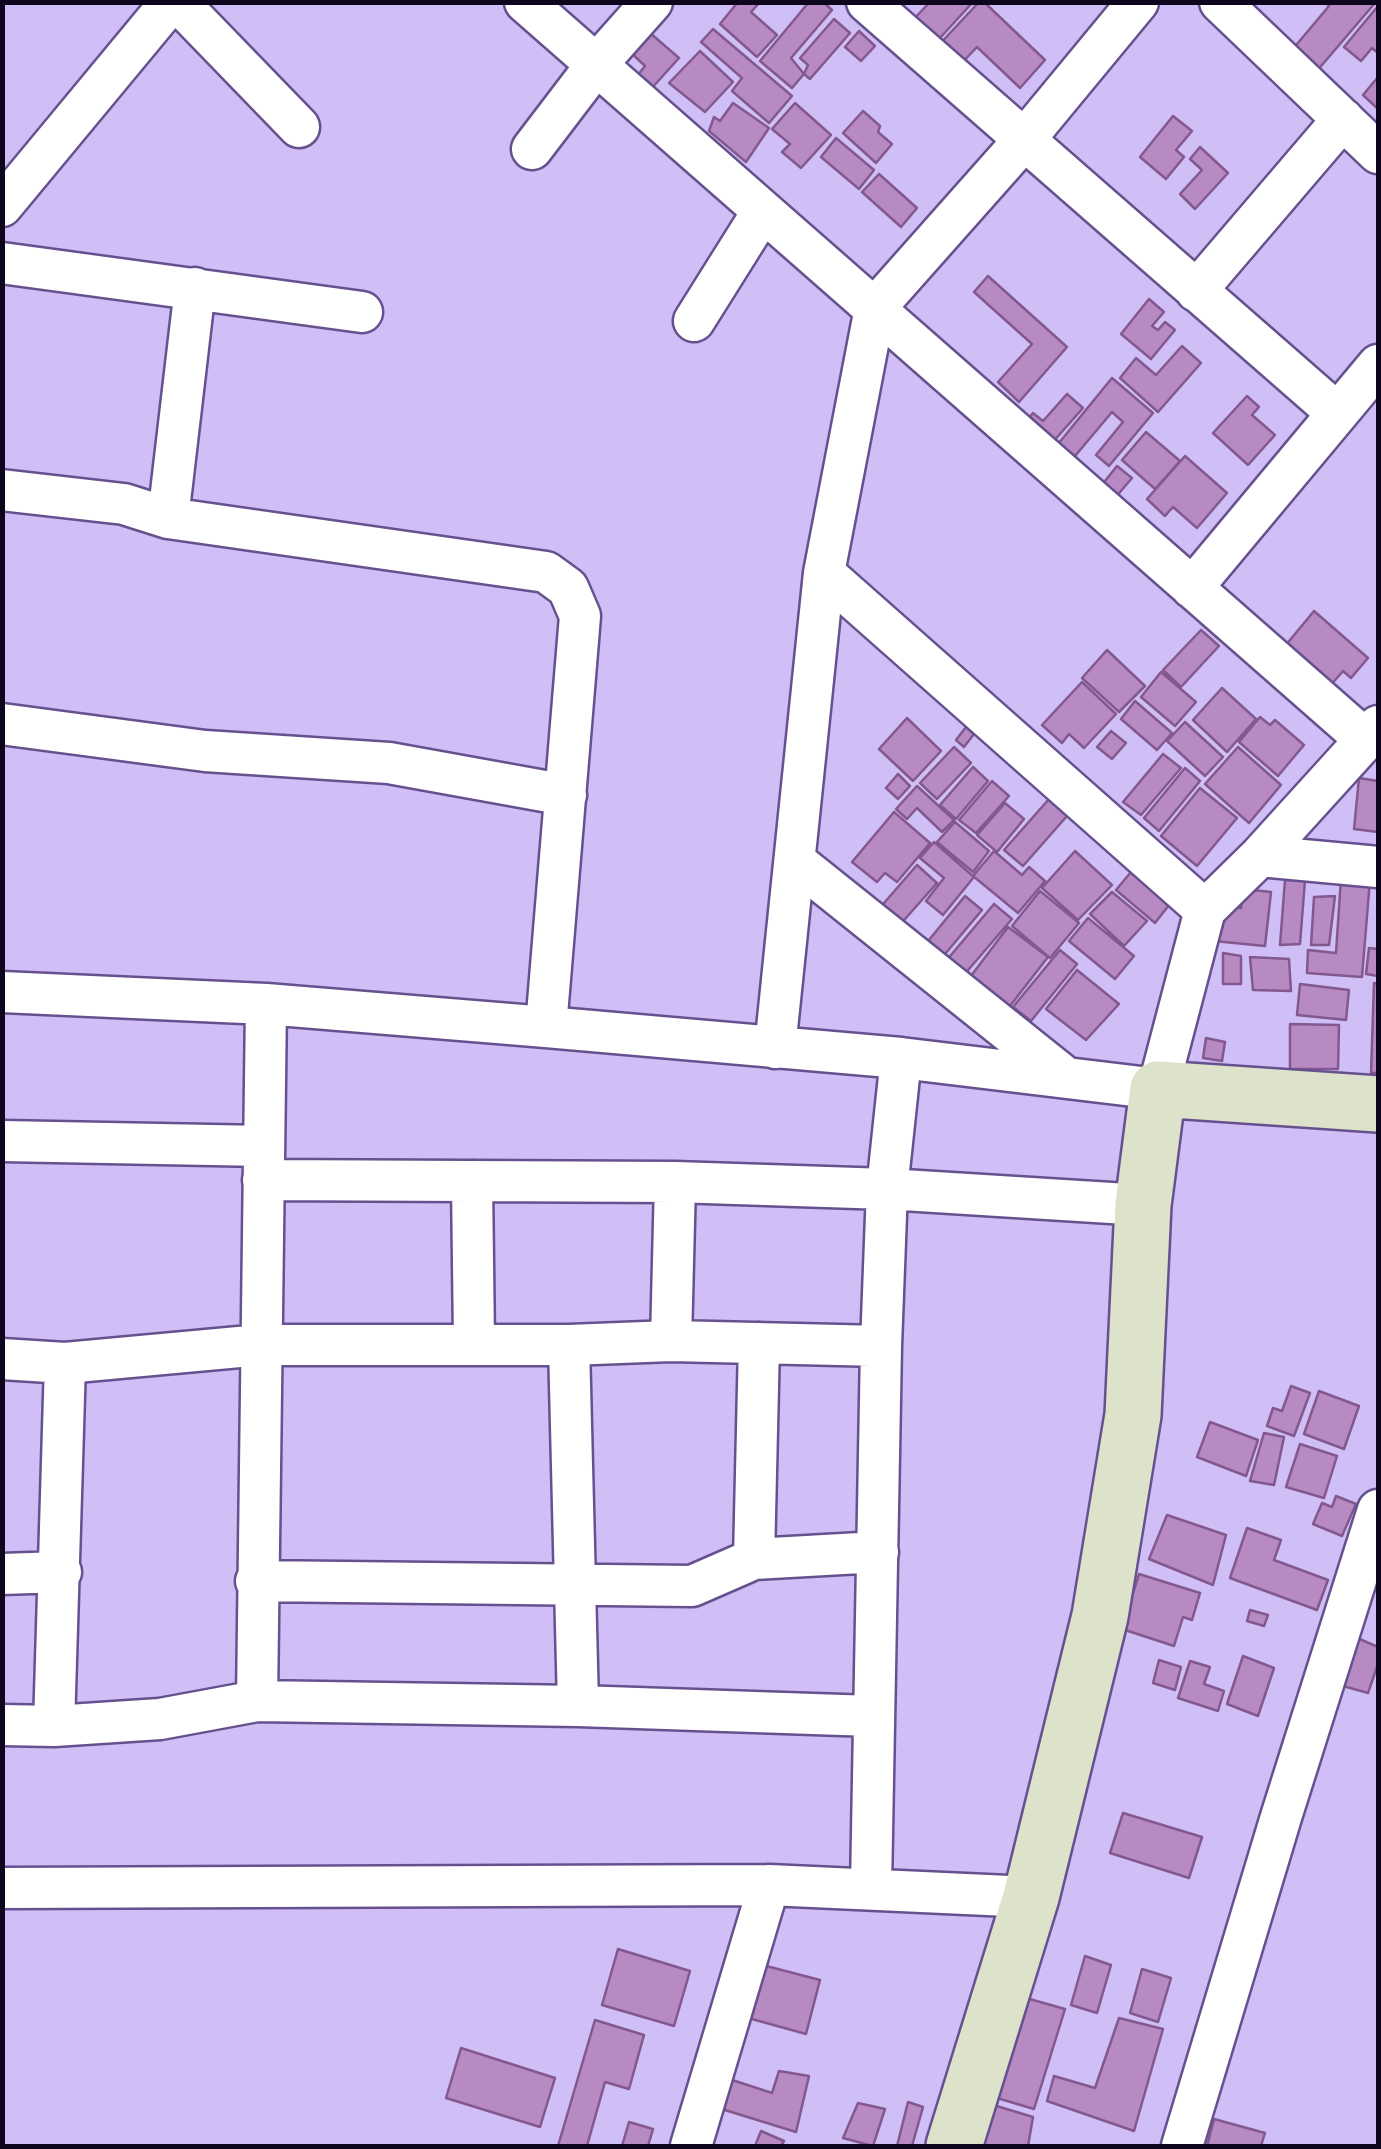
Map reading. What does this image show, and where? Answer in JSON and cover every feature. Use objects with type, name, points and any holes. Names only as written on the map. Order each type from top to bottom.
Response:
[{"type":"street","points":[[2,206],[175,2],[299,126]]},
{"type":"street","points":[[525,2],[1192,588],[1372,733],[1205,910],[1158,1089],[1143,1205],[1134,1415],[1100,1616],[1031,1897],[954,2146]]},
{"type":"street","points":[[532,150],[596,65],[652,2]]},
{"type":"street","points":[[868,2],[1337,413]]},
{"type":"street","points":[[775,1048],[824,574],[875,308],[1024,140],[1138,2]]},
{"type":"street","points":[[1220,2],[1378,153]]},
{"type":"street","points":[[1196,291],[1342,119]]},
{"type":"street","points":[[694,321],[763,211]]},
{"type":"street","points":[[2,262],[362,312]]},
{"type":"street","points":[[168,518],[195,288]]},
{"type":"street","points":[[1192,588],[1378,365]]},
{"type":"street","points":[[2,490],[124,504],[168,518],[546,572],[568,588],[580,616],[546,1027]]},
{"type":"street","points":[[824,574],[1205,910]]},
{"type":"street","points":[[2,724],[205,751],[389,762],[566,795]]},
{"type":"street","points":[[1260,856],[1378,867]]},
{"type":"street","points":[[794,861],[1064,1076]]},
{"type":"street","points":[[2,992],[266,1004],[901,1058],[1158,1089],[1378,1104]]},
{"type":"street","points":[[256,1702],[266,1004]]},
{"type":"street","points":[[871,1888],[881,1346],[887,1189],[901,1058]]},
{"type":"street","points":[[2,1141],[472,1181],[887,1189],[1143,1205]]},
{"type":"street","points":[[472,1181],[474,1343]]},
{"type":"street","points":[[670,1342],[675,1182]]},
{"type":"street","points":[[2,1359],[65,1363],[261,1345],[670,1342],[881,1346]]},
{"type":"street","points":[[754,1559],[759,1343]]},
{"type":"street","points":[[570,1345],[578,1706]]},
{"type":"street","points":[[54,1726],[65,1363]]},
{"type":"street","points":[[1182,2146],[1378,1510]]},
{"type":"street","points":[[256,1581],[692,1586],[754,1559],[878,1552]]},
{"type":"street","points":[[2,1574],[61,1572]]},
{"type":"street","points":[[2,1725],[160,1719],[256,1702],[578,1706],[872,1716]]},
{"type":"street","points":[[2,1888],[768,1885],[1031,1897]]},
{"type":"street","points":[[691,2146],[768,1885]]},
{"type":"building","points":[[738,2],[760,2],[751,12],[777,35],[757,57],[720,24]]},
{"type":"building","points":[[809,2],[823,2],[832,10],[791,58],[804,74],[792,88],[760,61]]},
{"type":"building","points":[[930,2],[973,2],[929,50],[911,22]]},
{"type":"building","points":[[979,2],[984,2],[1045,60],[1020,88],[977,47],[958,67],[937,47]]},
{"type":"building","points":[[1325,2],[1375,3],[1316,72],[1292,50],[1329,6]]},
{"type":"building","points":[[1378,6],[1378,53],[1372,48],[1361,61],[1344,47]]},
{"type":"building","points":[[834,19],[850,33],[810,79],[804,74],[808,65],[800,58]]},
{"type":"building","points":[[642,26],[679,58],[651,89],[637,76],[645,66],[624,46]]},
{"type":"building","points":[[713,29],[792,96],[769,123],[732,91],[742,78],[701,42]]},
{"type":"building","points":[[859,31],[875,46],[861,61],[845,47]]},
{"type":"building","points":[[700,51],[733,82],[705,112],[669,83]]},
{"type":"building","points":[[1378,77],[1378,109],[1363,95]]},
{"type":"building","points":[[733,103],[769,128],[746,162],[709,131],[714,117],[720,121]]},
{"type":"building","points":[[795,103],[831,135],[801,168],[782,152],[790,144],[772,129]]},
{"type":"building","points":[[863,111],[892,144],[876,163],[843,133]]},
{"type":"building","points":[[1173,116],[1192,131],[1176,150],[1184,157],[1166,179],[1140,157]]},
{"type":"building","points":[[836,138],[874,170],[859,189],[821,157]]},
{"type":"building","points":[[1200,147],[1228,173],[1195,209],[1180,194],[1202,170],[1190,159]]},
{"type":"building","points":[[879,174],[917,208],[901,227],[862,192]]},
{"type":"building","points":[[988,276],[1067,347],[1019,402],[998,382],[1032,344],[974,292]]},
{"type":"building","points":[[1149,299],[1164,312],[1152,326],[1158,330],[1165,322],[1175,330],[1151,359],[1121,334]]},
{"type":"building","points":[[1182,346],[1201,363],[1158,412],[1120,378],[1136,358],[1156,375]]},
{"type":"building","points":[[1112,378],[1153,413],[1109,466],[1096,455],[1123,422],[1112,412],[1070,462],[1054,449]]},
{"type":"building","points":[[1067,394],[1083,408],[1051,444],[1033,428],[1034,422],[1029,418],[1033,413],[1043,421]]},
{"type":"building","points":[[1247,396],[1259,407],[1252,415],[1275,435],[1248,465],[1213,433]]},
{"type":"building","points":[[1146,432],[1180,461],[1155,489],[1122,460]]},
{"type":"building","points":[[1185,456],[1227,493],[1197,528],[1173,507],[1165,516],[1147,499]]},
{"type":"building","points":[[1117,466],[1132,478],[1115,498],[1101,486]]},
{"type":"building","points":[[1314,611],[1368,658],[1351,678],[1343,671],[1330,686],[1285,646]]},
{"type":"building","points":[[1201,630],[1219,646],[1181,687],[1163,670]]},
{"type":"building","points":[[1107,650],[1145,686],[1119,712],[1082,678]]},
{"type":"building","points":[[1161,672],[1196,702],[1175,726],[1141,697]]},
{"type":"building","points":[[1082,682],[1116,714],[1084,748],[1069,734],[1062,743],[1042,725]]},
{"type":"building","points":[[1222,688],[1256,719],[1227,752],[1193,720]]},
{"type":"building","points":[[1135,701],[1172,733],[1157,750],[1121,719]]},
{"type":"building","points":[[1260,717],[1270,725],[1275,720],[1304,745],[1278,776],[1239,742]]},
{"type":"building","points":[[907,718],[941,751],[913,781],[879,749]]},
{"type":"building","points":[[1185,722],[1223,757],[1205,776],[1167,741]]},
{"type":"building","points":[[966,727],[974,734],[964,747],[956,740]]},
{"type":"building","points":[[1111,731],[1126,743],[1112,759],[1097,747]]},
{"type":"building","points":[[954,747],[971,763],[937,799],[920,783]]},
{"type":"building","points":[[1238,747],[1281,785],[1249,823],[1205,784]]},
{"type":"building","points":[[1163,754],[1181,768],[1141,815],[1123,802]]},
{"type":"building","points":[[973,767],[988,781],[956,819],[940,805]]},
{"type":"building","points":[[1185,768],[1200,781],[1159,831],[1144,818]]},
{"type":"building","points":[[898,774],[910,786],[898,799],[886,788]]},
{"type":"building","points":[[1359,778],[1378,781],[1378,832],[1354,829]]},
{"type":"building","points":[[992,781],[1009,796],[976,833],[959,820]]},
{"type":"building","points":[[917,786],[954,820],[942,832],[917,808],[907,819],[896,809]]},
{"type":"building","points":[[1200,788],[1237,818],[1197,866],[1161,836]]},
{"type":"building","points":[[1049,799],[1067,816],[1023,866],[1004,850]]},
{"type":"building","points":[[1005,803],[1024,819],[997,852],[977,835]]},
{"type":"building","points":[[894,812],[930,843],[897,882],[885,873],[877,882],[852,862]]},
{"type":"building","points":[[955,822],[989,851],[973,872],[937,842]]},
{"type":"building","points":[[934,842],[974,877],[943,915],[926,901],[944,878],[920,858]]},
{"type":"building","points":[[994,851],[1022,875],[1029,867],[1045,881],[1018,913],[973,876]]},
{"type":"building","points":[[1075,851],[1112,885],[1078,920],[1042,888]]},
{"type":"building","points":[[917,865],[937,883],[897,928],[878,910]]},
{"type":"building","points":[[1131,872],[1169,905],[1155,923],[1116,890]]},
{"type":"building","points":[[1341,878],[1370,880],[1362,977],[1307,973],[1308,950],[1336,953]]},
{"type":"building","points":[[1285,880],[1305,880],[1300,944],[1280,945]]},
{"type":"building","points":[[1243,889],[1271,892],[1265,946],[1214,941],[1217,906],[1241,908]]},
{"type":"building","points":[[1040,891],[1079,923],[1050,958],[1012,926]]},
{"type":"building","points":[[1112,892],[1147,921],[1124,946],[1090,914]]},
{"type":"building","points":[[965,896],[982,910],[940,960],[924,946]]},
{"type":"building","points":[[1335,896],[1329,945],[1311,945],[1314,897]]},
{"type":"building","points":[[994,904],[1012,919],[963,976],[946,961]]},
{"type":"building","points":[[1088,918],[1134,956],[1115,979],[1069,941]]},
{"type":"building","points":[[1008,927],[1048,957],[1010,1006],[971,976]]},
{"type":"building","points":[[1369,948],[1378,949],[1378,976],[1366,974]]},
{"type":"building","points":[[1060,950],[1077,964],[1031,1021],[1013,1007]]},
{"type":"building","points":[[1223,953],[1241,956],[1241,984],[1223,984]]},
{"type":"building","points":[[1250,957],[1289,959],[1291,991],[1253,990]]},
{"type":"building","points":[[1077,970],[1119,1004],[1086,1040],[1046,1009]]},
{"type":"building","points":[[1374,983],[1378,984],[1378,1073],[1371,1073]]},
{"type":"building","points":[[1300,984],[1349,990],[1346,1020],[1297,1015]]},
{"type":"building","points":[[1290,1024],[1339,1025],[1338,1069],[1290,1069]]},
{"type":"building","points":[[1206,1038],[1225,1042],[1222,1061],[1203,1058]]},
{"type":"building","points":[[1291,1386],[1310,1393],[1294,1436],[1267,1426],[1273,1408],[1282,1411]]},
{"type":"building","points":[[1319,1391],[1359,1406],[1344,1449],[1304,1434]]},
{"type":"building","points":[[1210,1422],[1258,1440],[1246,1476],[1197,1457]]},
{"type":"building","points":[[1264,1433],[1284,1437],[1274,1485],[1250,1481]]},
{"type":"building","points":[[1300,1444],[1337,1456],[1324,1498],[1286,1487]]},
{"type":"building","points":[[1336,1496],[1356,1504],[1342,1536],[1313,1524],[1322,1503],[1332,1507]]},
{"type":"building","points":[[1167,1515],[1226,1535],[1213,1585],[1149,1559]]},
{"type":"building","points":[[1247,1528],[1281,1540],[1274,1560],[1328,1580],[1317,1610],[1230,1578]]},
{"type":"building","points":[[1139,1574],[1200,1593],[1192,1620],[1183,1617],[1174,1646],[1122,1629]]},
{"type":"building","points":[[1250,1610],[1268,1615],[1264,1626],[1247,1621]]},
{"type":"building","points":[[1341,1631],[1378,1647],[1378,1664],[1368,1693],[1325,1681]]},
{"type":"building","points":[[1243,1656],[1274,1668],[1258,1716],[1227,1704]]},
{"type":"building","points":[[1159,1660],[1181,1667],[1175,1690],[1153,1683]]},
{"type":"building","points":[[1190,1661],[1210,1667],[1204,1684],[1224,1691],[1218,1711],[1178,1698]]},
{"type":"building","points":[[1123,1813],[1202,1837],[1189,1878],[1110,1853]]},
{"type":"building","points":[[618,1949],[690,1971],[674,2026],[602,2005]]},
{"type":"building","points":[[1085,1956],[1111,1965],[1097,2013],[1071,2005]]},
{"type":"building","points":[[755,1963],[820,1980],[806,2034],[741,2016]]},
{"type":"building","points":[[1142,1969],[1171,1978],[1158,2022],[1130,2013]]},
{"type":"building","points":[[1012,1994],[1065,2009],[1034,2109],[980,2093]]},
{"type":"building","points":[[1119,2018],[1163,2029],[1134,2131],[1047,2101],[1054,2076],[1095,2088]]},
{"type":"building","points":[[595,2020],[644,2035],[629,2089],[605,2082],[587,2146],[558,2146]]},
{"type":"building","points":[[461,2048],[555,2078],[540,2127],[446,2098]]},
{"type":"building","points":[[779,2071],[809,2076],[796,2132],[712,2106],[723,2077],[772,2093]]},
{"type":"building","points":[[980,2101],[1033,2117],[1028,2146],[975,2146]]},
{"type":"building","points":[[908,2102],[923,2107],[912,2146],[897,2146]]},
{"type":"building","points":[[858,2103],[885,2109],[873,2146],[843,2138]]},
{"type":"building","points":[[1214,2119],[1265,2133],[1261,2146],[1207,2146]]},
{"type":"building","points":[[629,2122],[653,2129],[648,2146],[622,2146]]},
{"type":"building","points":[[761,2131],[784,2141],[781,2146],[755,2146]]}]
